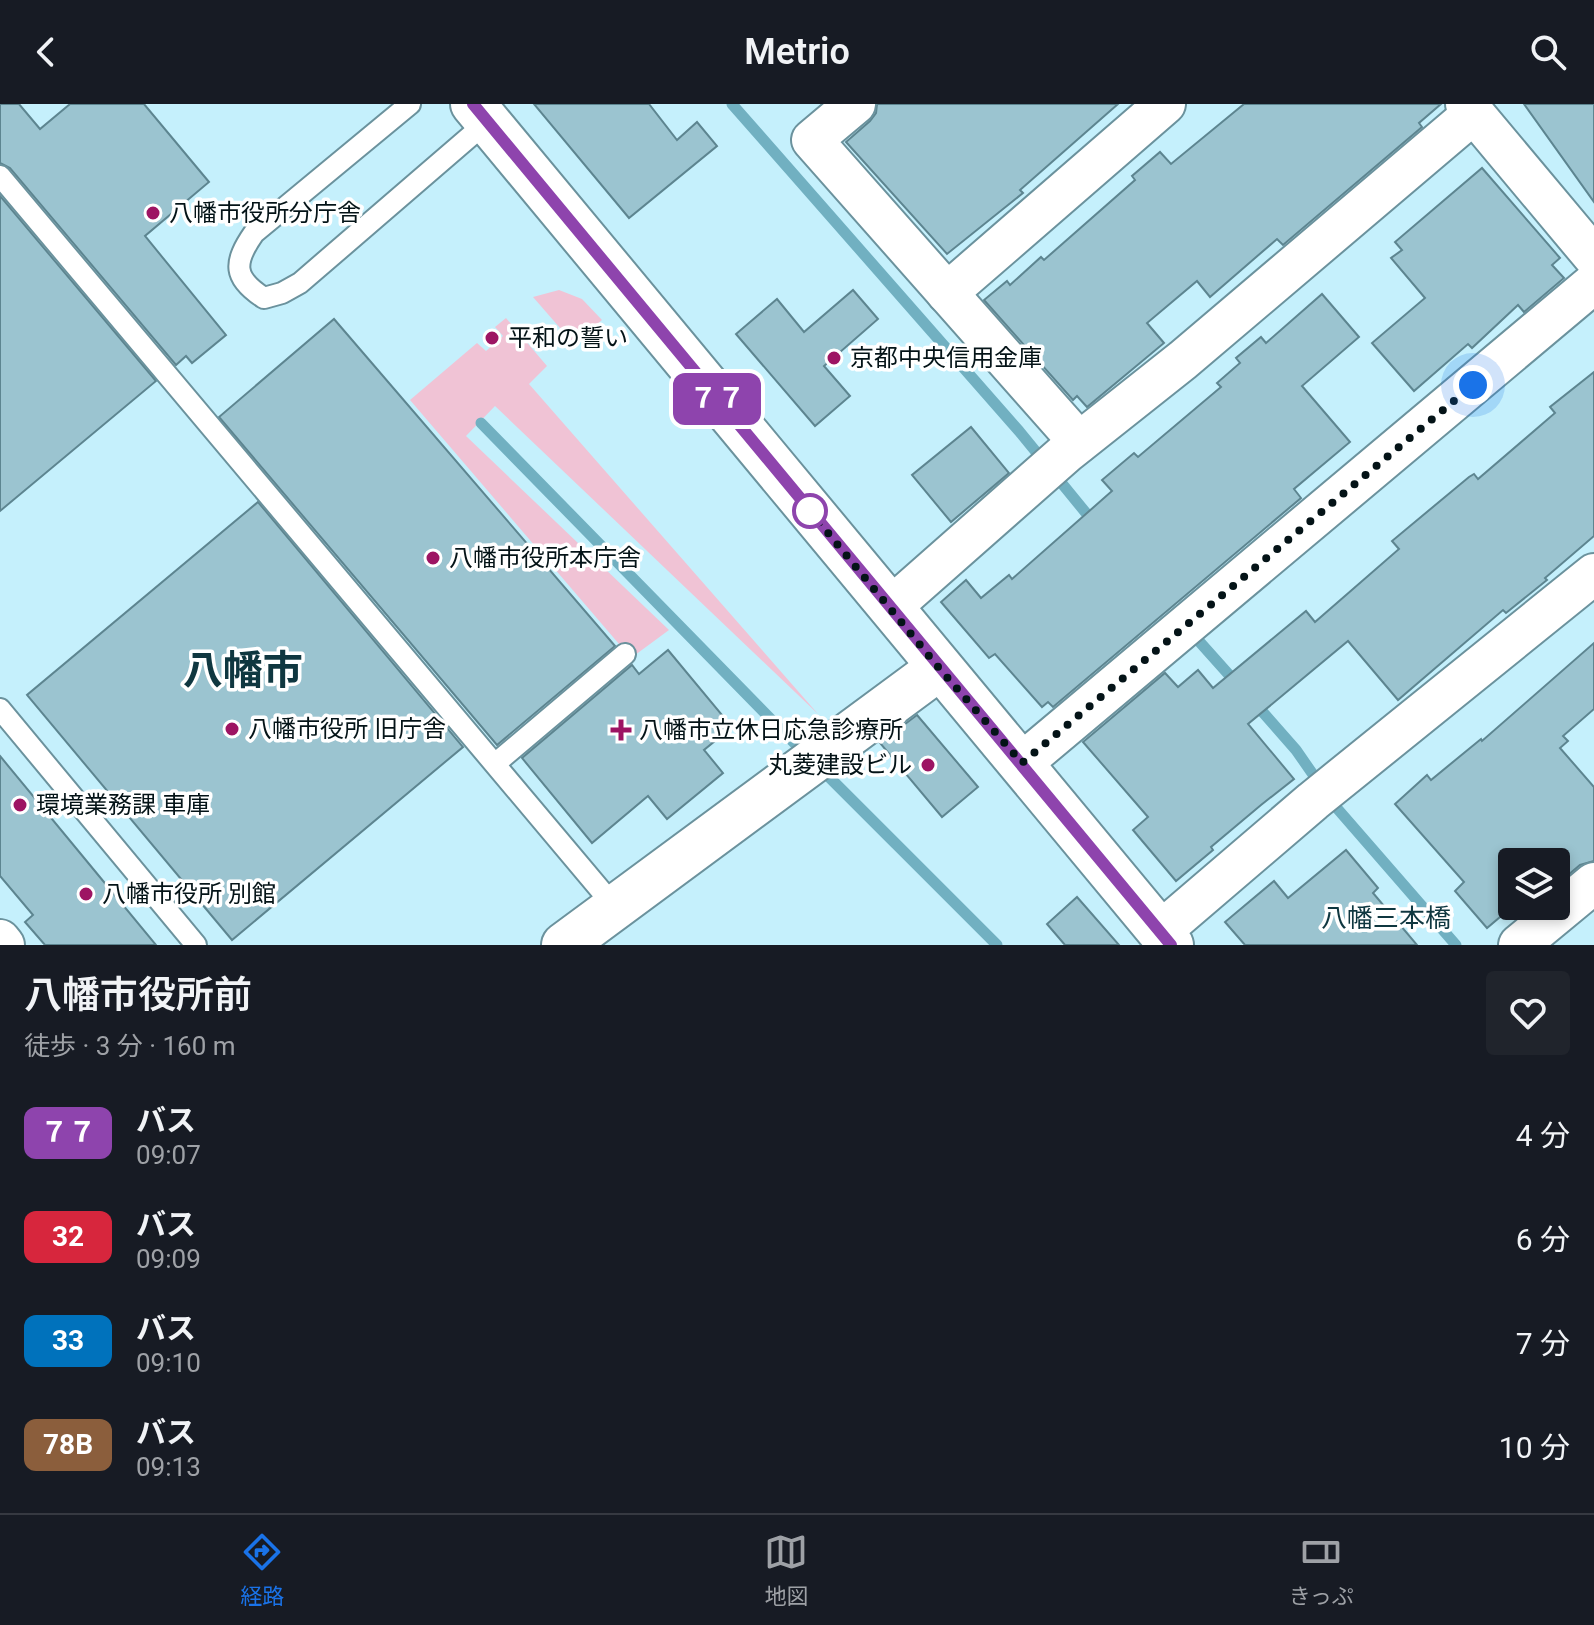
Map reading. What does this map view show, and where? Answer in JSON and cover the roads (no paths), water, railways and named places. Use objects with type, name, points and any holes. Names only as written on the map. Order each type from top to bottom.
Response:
[{"type":"main road","points":[[481,113],[1166,938]]},
{"type":"main road","points":[[564,945],[939,668]]},
{"type":"street","points":[[855,104],[812,140],[947,293],[1062,457]]},
{"type":"street","points":[[947,293],[1165,104]]},
{"type":"street","points":[[890,608],[1062,457],[1183,360],[1470,108],[1594,257]]},
{"type":"street","points":[[1022,763],[1594,283]]},
{"type":"street","points":[[1166,938],[1313,801],[1594,574]]},
{"type":"street","points":[[1519,945],[1594,883]]},
{"type":"street","points":[[0,940],[4,945]]},
{"type":"lane","points":[[410,104],[254,233],[241,252],[240,270],[245,286],[264,298],[300,283],[481,113]]},
{"type":"lane","points":[[0,176],[614,906]]},
{"type":"lane","points":[[496,763],[625,654]]},
{"type":"lane","points":[[0,709],[196,945]]},
{"type":"waterway","points":[[732,104],[1019,431],[1095,524]]},
{"type":"waterway","points":[[481,423],[805,754]]},
{"type":"waterway","points":[[1189,630],[1239,686]]},
{"type":"waterway","points":[[1253,701],[1296,750],[1335,806],[1456,945]]},
{"type":"waterway","points":[[821,769],[997,945]]},
{"type":"place","name":"八幡市役所分庁舎","points":[[153,213]]},
{"type":"place","name":"平和の誓い","points":[[492,338]]},
{"type":"place","name":"京都中央信用金庫","points":[[834,358]]},
{"type":"place","name":"八幡市役所本庁舎","points":[[433,558]]},
{"type":"place","name":"八幡市役所 旧庁舎","points":[[232,729]]},
{"type":"place","name":"八幡市立休日応急診療所","points":[[621,730]]},
{"type":"place","name":"丸菱建設ビル","points":[[928,765]]},
{"type":"place","name":"環境業務課 車庫","points":[[20,805]]},
{"type":"place","name":"八幡市役所 別館","points":[[86,894]]},
{"type":"district","name":"八幡市","points":[[243,670]]},
{"type":"district","name":"八幡三本橋","points":[[1386,918]]}]
